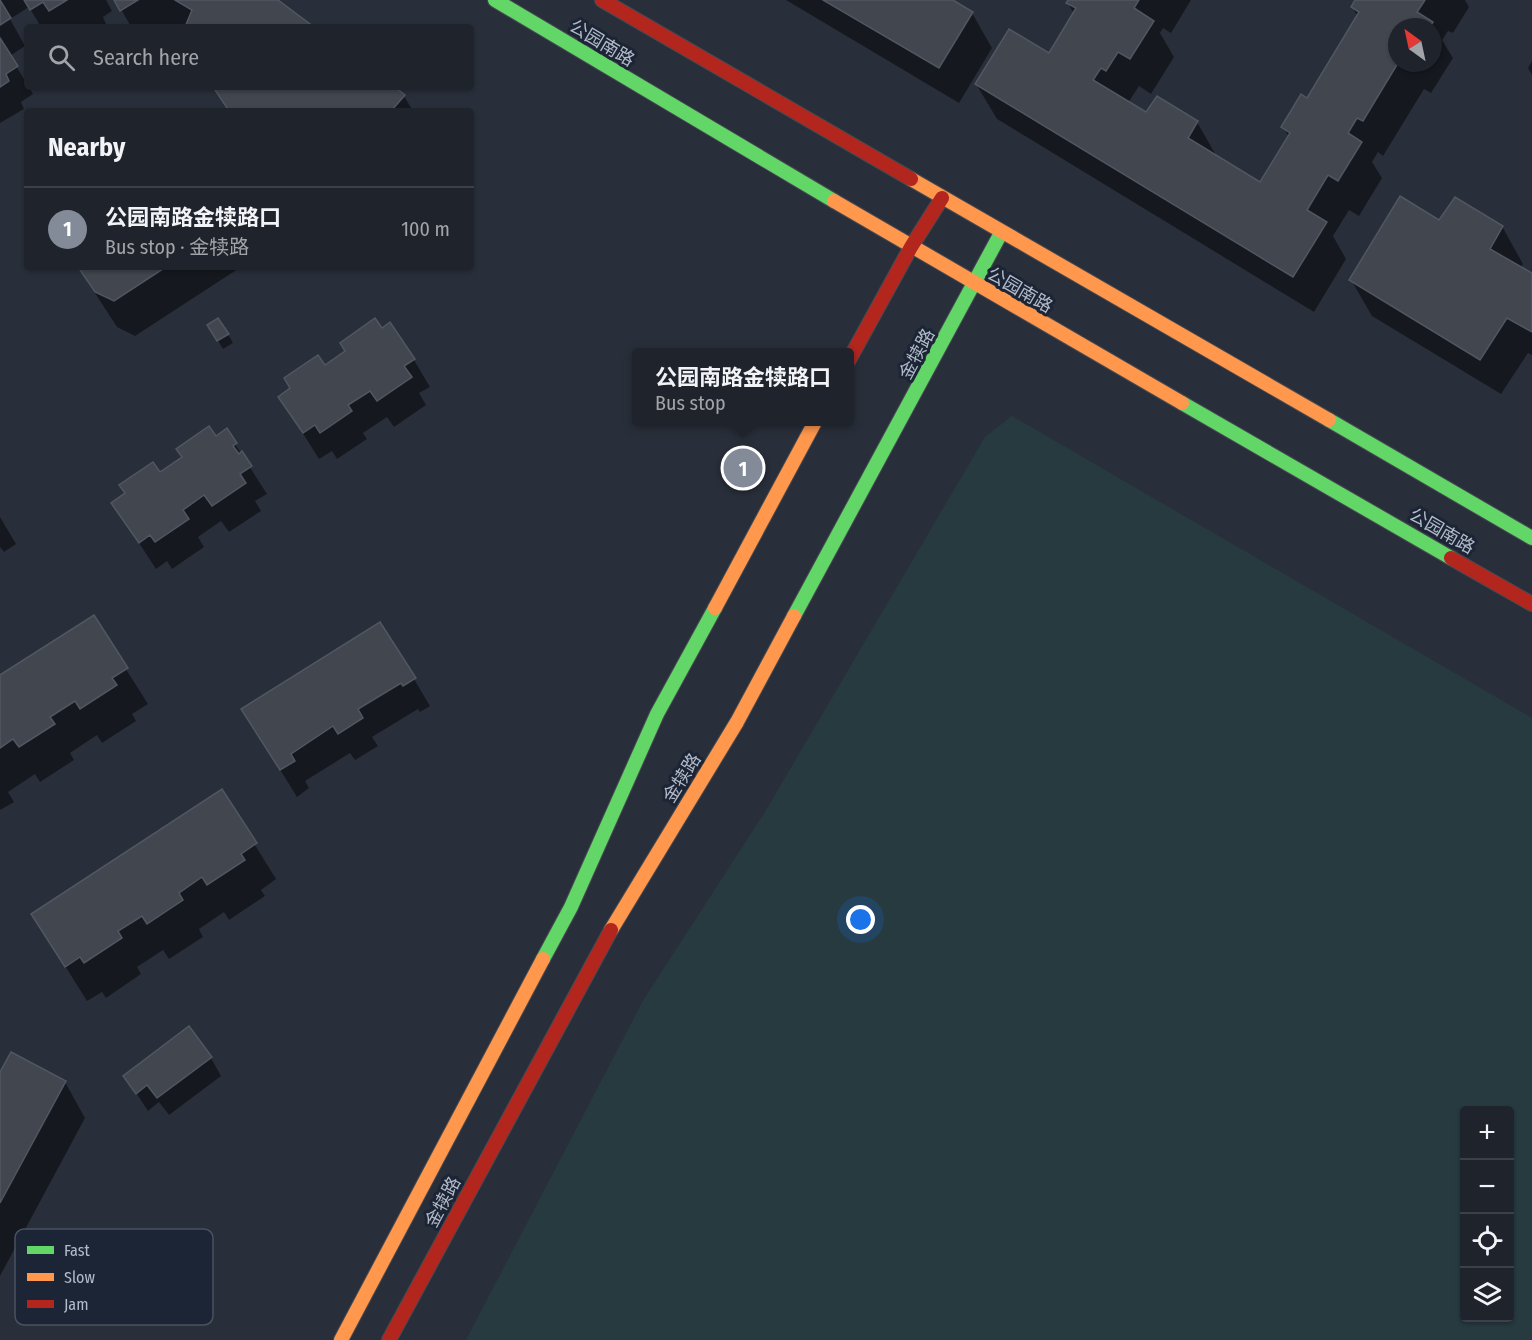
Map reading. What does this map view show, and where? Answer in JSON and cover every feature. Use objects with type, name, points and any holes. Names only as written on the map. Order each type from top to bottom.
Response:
[{"type":"main road","name":"公园南路","points":[[495,0],[975,285],[1532,604]]},
{"type":"main road","name":"公园南路","points":[[602,0],[1001,233],[1532,538]]},
{"type":"main road","points":[[854,351],[911,247],[942,198]]},
{"type":"main road","name":"金犊路","points":[[389,1340],[629,897],[737,722],[975,285],[1001,233]]},
{"type":"main road","name":"金犊路","points":[[341,1340],[571,907],[657,714],[813,426]]},
{"type":"shaded area","points":[[1012,416],[1532,718],[1532,1340],[466,1340],[644,999],[765,812],[985,437]]},
{"type":"building","points":[[0,0],[11,18],[0,25]]},
{"type":"building","points":[[24,0],[67,0],[49,11],[43,2],[30,10]]},
{"type":"building","points":[[114,0],[138,0],[120,11]]},
{"type":"building","points":[[175,0],[278,0],[310,24],[186,24],[192,10]]},
{"type":"building","points":[[823,0],[953,0],[973,12],[939,68]]},
{"type":"building","points":[[1068,0],[1139,0],[1134,8],[1154,21],[1130,59],[1118,52],[1106,71],[1101,68],[1093,80],[1146,112],[1157,96],[1198,121],[1188,138],[1260,182],[1290,133],[1281,127],[1301,94],[1307,98],[1359,12],[1351,7],[1355,0],[1425,0],[1417,12],[1427,18],[1388,18],[1388,72],[1393,72],[1363,121],[1357,118],[1348,133],[1362,142],[1338,181],[1328,175],[1307,210],[1327,222],[1293,277],[975,84],[1009,29],[1049,53],[1076,8],[1066,3]]},
{"type":"building","points":[[0,38],[18,66],[6,74],[9,81],[0,87]]},
{"type":"building","points":[[215,90],[399,90],[405,95],[394,108],[227,108]]},
{"type":"building","points":[[1400,196],[1439,220],[1455,197],[1503,226],[1490,249],[1532,273],[1532,332],[1507,318],[1480,360],[1349,280]]},
{"type":"building","points":[[80,270],[161,270],[114,301],[95,292]]},
{"type":"building","points":[[218,318],[229,334],[217,341],[207,325]]},
{"type":"building","points":[[375,318],[382,328],[390,322],[415,359],[404,366],[412,377],[377,401],[370,391],[348,405],[352,411],[320,433],[315,425],[303,433],[278,397],[290,388],[284,378],[318,355],[325,365],[345,351],[340,343]]},
{"type":"building","points":[[209,426],[216,436],[227,428],[237,443],[233,446],[239,454],[242,451],[252,466],[240,474],[246,483],[212,506],[204,495],[183,510],[189,519],[155,542],[150,535],[139,543],[111,503],[125,493],[119,485],[153,462],[160,472],[182,457],[176,449]]},
{"type":"building","points":[[94,615],[128,668],[112,678],[117,685],[80,709],[75,701],[50,717],[55,724],[19,747],[13,739],[0,748],[0,675]]},
{"type":"building","points":[[380,622],[416,678],[403,686],[401,683],[358,709],[363,718],[338,734],[333,726],[291,754],[295,761],[280,770],[241,709]]},
{"type":"building","points":[[222,789],[257,843],[241,854],[245,860],[207,885],[202,877],[179,893],[183,900],[147,924],[142,916],[118,931],[122,938],[84,963],[80,957],[65,967],[31,914]]},
{"type":"building","points":[[189,1026],[212,1057],[157,1098],[147,1085],[136,1094],[123,1076]]},
{"type":"building","points":[[11,1052],[66,1081],[0,1203],[0,1072]]},
{"type":"traffic: fast","points":[[495,0],[834,201]]},
{"type":"traffic: fast","points":[[794,616],[1001,233]]},
{"type":"traffic: fast","points":[[1182,403],[1451,558]]},
{"type":"traffic: fast","points":[[1329,420],[1532,538]]},
{"type":"traffic: fast","points":[[543,959],[571,907],[657,714],[715,608]]},
{"type":"traffic: slow","points":[[911,179],[1329,420]]},
{"type":"traffic: slow","points":[[834,201],[1182,403]]},
{"type":"traffic: slow","points":[[715,608],[813,426]]},
{"type":"traffic: slow","points":[[611,930],[737,722],[794,616]]},
{"type":"traffic: slow","points":[[341,1340],[543,959]]},
{"type":"traffic: jam","points":[[602,0],[911,179]]},
{"type":"traffic: jam","points":[[854,351],[911,247],[942,198]]},
{"type":"traffic: jam","points":[[1451,558],[1532,604]]},
{"type":"traffic: jam","points":[[389,1340],[611,930]]},
{"type":"place","name":"公园南路金犊路口","points":[[743,468]]}]
